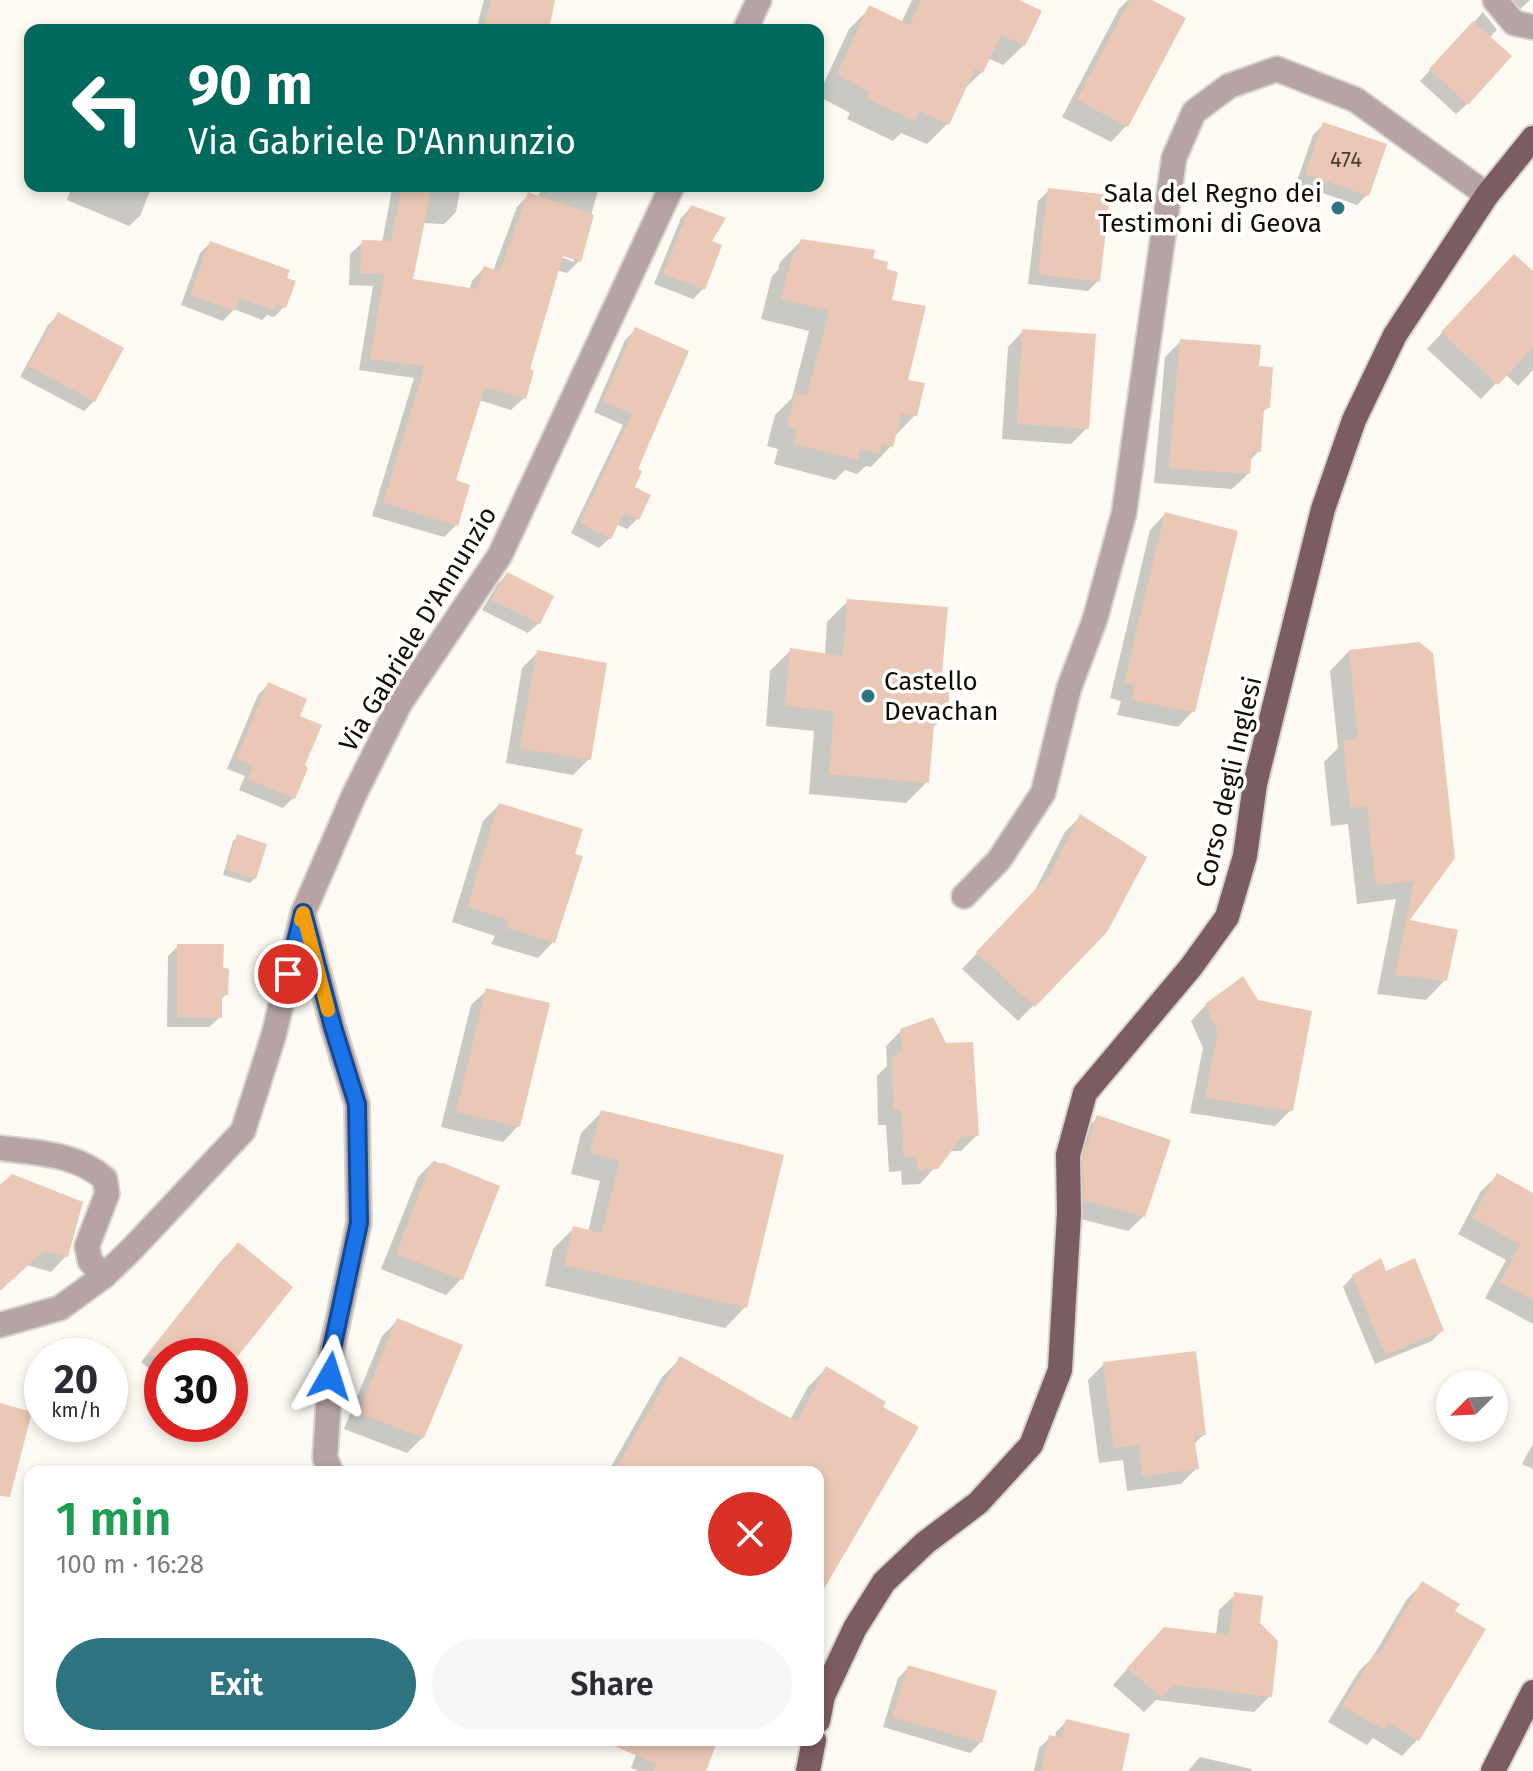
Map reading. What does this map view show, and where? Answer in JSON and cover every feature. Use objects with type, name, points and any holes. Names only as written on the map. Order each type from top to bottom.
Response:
[{"type":"main road","name":"Corso degli Inglesi","points":[[824,1694],[855,1628],[884,1582],[925,1543],[978,1503],[1031,1445],[1060,1370],[1069,1213],[1068,1155],[1085,1093],[1191,967],[1227,917],[1245,856],[1255,784],[1323,509],[1354,420],[1395,335],[1487,195],[1533,138]]},
{"type":"main road","points":[[1493,1771],[1533,1692]]},
{"type":"main road","points":[[808,1771],[813,1746]]},
{"type":"street","points":[[748,24],[759,0]]},
{"type":"street","points":[[1495,0],[1514,23],[1533,27]]},
{"type":"street","points":[[964,896],[999,860],[1043,793],[1069,688],[1095,619],[1124,513],[1174,158],[1194,112],[1229,86],[1277,69],[1356,100],[1487,195]]},
{"type":"street","name":"Via Gabriele D'Annunzio","points":[[0,1325],[60,1308],[104,1276],[243,1131],[274,1034],[303,913],[354,795],[400,703],[500,555],[669,192]]},
{"type":"street","points":[[303,913],[357,1104],[359,1223],[332,1349],[325,1458],[328,1466]]},
{"type":"street","points":[[0,1148],[64,1157],[93,1169],[105,1179],[107,1194],[87,1246],[90,1261],[104,1276]]},
{"type":"building","points":[[491,0],[555,0],[550,24],[485,24]]},
{"type":"building","points":[[921,0],[1019,0],[1042,11],[1025,46],[1001,35],[983,73],[975,69],[949,125],[920,111],[915,121],[866,98],[869,92],[837,74],[869,5],[910,25]]},
{"type":"building","points":[[1130,0],[1152,0],[1186,18],[1128,127],[1077,100]]},
{"type":"building","points":[[1473,21],[1512,56],[1468,105],[1429,69]]},
{"type":"building","points":[[1323,122],[1387,144],[1369,196],[1305,174]]},
{"type":"building","points":[[1048,188],[1110,195],[1100,282],[1038,274]]},
{"type":"building","points":[[401,192],[431,192],[413,279],[477,289],[484,266],[500,271],[528,192],[594,215],[581,262],[563,256],[530,369],[534,371],[526,399],[485,387],[456,480],[470,485],[458,526],[383,503],[425,366],[370,359],[384,274],[360,273],[362,240],[391,241]]},
{"type":"building","points":[[691,205],[726,218],[712,241],[722,245],[705,290],[663,274]]},
{"type":"building","points":[[801,239],[875,250],[873,258],[888,262],[887,269],[898,272],[892,300],[926,306],[908,380],[925,383],[917,416],[902,413],[893,447],[882,444],[880,454],[860,449],[858,460],[794,444],[797,429],[787,426],[795,392],[807,396],[829,311],[781,299],[793,253],[797,251]]},
{"type":"building","points":[[210,241],[290,270],[287,278],[296,281],[286,308],[276,305],[274,310],[240,298],[235,311],[190,295]]},
{"type":"building","points":[[1514,254],[1533,271],[1533,347],[1498,385],[1441,332]]},
{"type":"building","points":[[58,312],[124,348],[95,402],[28,366]]},
{"type":"building","points":[[635,327],[689,351],[638,469],[642,471],[635,487],[651,495],[639,520],[624,513],[611,539],[580,523],[632,414],[603,401]]},
{"type":"building","points":[[1022,329],[1096,334],[1089,429],[1017,424]]},
{"type":"building","points":[[1180,339],[1261,345],[1259,366],[1273,367],[1270,408],[1264,409],[1261,452],[1252,451],[1250,474],[1169,468]]},
{"type":"building","points":[[1165,512],[1238,531],[1195,712],[1131,700],[1135,685],[1124,683]]},
{"type":"building","points":[[507,572],[554,596],[540,624],[491,600]]},
{"type":"building","name":"Castello Devachan","points":[[847,599],[948,607],[941,683],[949,690],[949,715],[935,714],[929,783],[829,774],[834,711],[785,706],[790,648],[843,656]]},
{"type":"building","points":[[1419,642],[1433,653],[1455,858],[1410,920],[1458,930],[1447,981],[1395,975],[1414,881],[1376,885],[1367,806],[1350,808],[1343,740],[1358,739],[1349,650]]},
{"type":"building","points":[[537,650],[607,663],[591,760],[520,748]]},
{"type":"building","points":[[268,682],[307,699],[300,716],[322,725],[295,799],[248,779],[253,766],[236,759]]},
{"type":"building","points":[[499,803],[583,829],[575,854],[583,856],[555,943],[506,928],[509,920],[467,907]]},
{"type":"building","points":[[1080,814],[1147,857],[1107,932],[1035,1007],[976,952],[1050,874]]},
{"type":"building","points":[[237,834],[267,844],[256,879],[226,870]]},
{"type":"building","points":[[177,944],[224,944],[223,967],[229,969],[228,995],[222,995],[222,1018],[177,1017]]},
{"type":"building","points":[[1243,976],[1258,1000],[1312,1011],[1293,1111],[1205,1098],[1218,1032],[1205,1004]]},
{"type":"building","points":[[486,988],[550,1003],[520,1127],[456,1112]]},
{"type":"building","points":[[933,1017],[946,1043],[973,1042],[979,1136],[962,1137],[938,1169],[917,1170],[916,1157],[904,1157],[901,1110],[893,1110],[892,1058],[902,1050],[900,1029]]},
{"type":"building","points":[[601,1110],[784,1155],[747,1308],[564,1265],[573,1226],[602,1233],[620,1160],[590,1153]]},
{"type":"building","points":[[1097,1115],[1171,1140],[1145,1217],[1084,1200],[1083,1157]]},
{"type":"building","points":[[431,1163],[443,1163],[500,1186],[463,1280],[396,1254]]},
{"type":"building","points":[[1497,1173],[1533,1193],[1533,1300],[1500,1282],[1520,1244],[1472,1218]]},
{"type":"building","points":[[12,1174],[83,1202],[68,1257],[44,1251],[0,1291],[0,1185]]},
{"type":"building","points":[[238,1242],[293,1287],[248,1343],[248,1338],[161,1338]]},
{"type":"building","points":[[1381,1258],[1386,1271],[1415,1258],[1444,1331],[1385,1355],[1352,1275]]},
{"type":"building","points":[[397,1318],[463,1345],[424,1438],[358,1413]]},
{"type":"building","points":[[1196,1351],[1206,1435],[1194,1436],[1199,1469],[1142,1476],[1139,1445],[1114,1448],[1103,1362]]},
{"type":"building","points":[[680,1356],[797,1422],[826,1366],[886,1402],[883,1407],[919,1427],[824,1589],[824,1466],[617,1466]]},
{"type":"building","points":[[0,1403],[24,1410],[24,1442],[10,1497],[0,1496]]},
{"type":"building","points":[[1422,1581],[1460,1604],[1455,1611],[1486,1629],[1419,1741],[1389,1723],[1384,1730],[1342,1706],[1375,1652],[1379,1655]]},
{"type":"building","points":[[1234,1592],[1263,1596],[1260,1623],[1278,1641],[1272,1697],[1174,1685],[1161,1697],[1127,1668],[1164,1627],[1229,1635]]},
{"type":"building","points":[[908,1665],[997,1691],[982,1743],[892,1717]]},
{"type":"building","points":[[1066,1719],[1130,1734],[1122,1771],[1041,1771],[1049,1735],[1062,1738]]},
{"type":"building","points":[[614,1746],[716,1746],[706,1771],[653,1771],[656,1764]]},
{"type":"slow traffic","points":[[301,920],[303,913],[328,1010]]},
{"type":"place","name":"Sala del Regno dei Testimoni di Geova","points":[[1338,208]]},
{"type":"place","name":"Castello Devachan","points":[[868,696]]},
{"type":"route","points":[[288,974],[303,913],[357,1104],[359,1223],[332,1349],[330,1376]]}]
